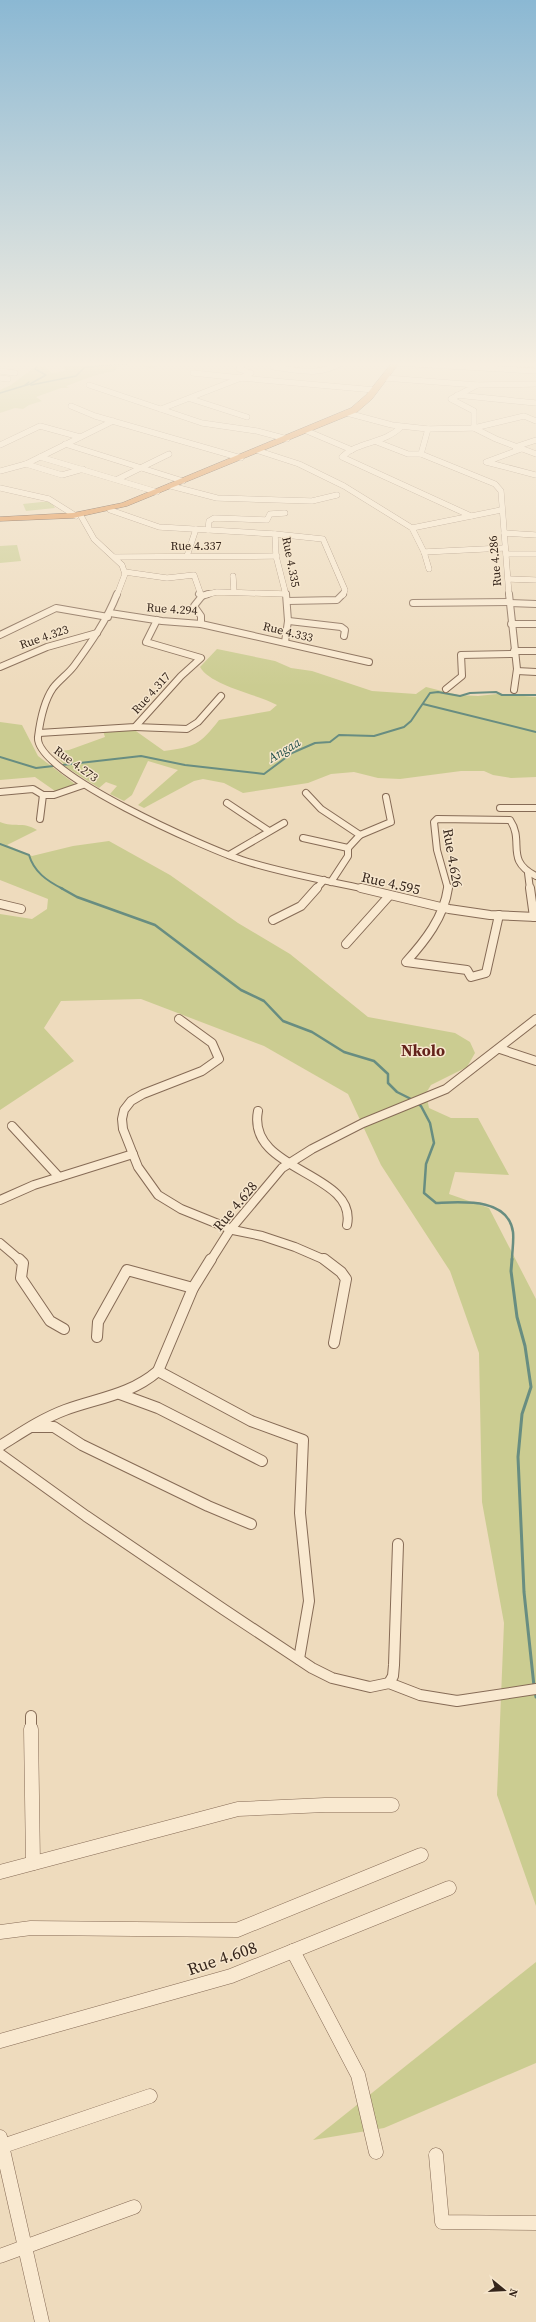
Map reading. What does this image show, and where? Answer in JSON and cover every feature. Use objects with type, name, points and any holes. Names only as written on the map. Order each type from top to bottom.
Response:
[{"type":"highway","points":[[0,519],[79,516],[110,510],[210,470]]},
{"type":"street","points":[[47,470],[62,475],[78,470]]},
{"type":"street","points":[[88,470],[157,492]]},
{"type":"street","points":[[118,479],[136,470]]},
{"type":"street","points":[[149,470],[183,481]]},
{"type":"street","points":[[312,470],[344,486],[412,528],[424,552],[429,569]]},
{"type":"street","points":[[372,470],[471,516]]},
{"type":"street","name":"Rue 4.286","points":[[459,470],[498,485],[501,491],[501,510],[509,579],[509,602],[517,671],[514,690]]},
{"type":"street","points":[[518,470],[536,475]]},
{"type":"street","points":[[171,486],[217,498],[312,501],[337,495]]},
{"type":"street","points":[[0,488],[51,498],[79,516],[94,539],[115,557],[122,565],[125,572]]},
{"type":"street","name":"Rue 4.335","points":[[110,510],[159,527],[274,534],[277,556],[283,574],[288,601],[289,621],[285,642]]},
{"type":"street","points":[[412,528],[501,510]]},
{"type":"street","points":[[208,530],[209,521],[214,518],[267,520],[270,514],[285,513]]},
{"type":"street","points":[[188,556],[196,529]]},
{"type":"street","points":[[274,534],[323,539],[345,590],[342,597],[337,600],[288,601]]},
{"type":"street","points":[[504,534],[536,535]]},
{"type":"street","points":[[424,552],[505,551],[536,554]]},
{"type":"street","name":"Rue 4.337","points":[[115,557],[277,556]]},
{"type":"street","name":"Rue 4.294","points":[[0,635],[56,608],[201,624],[201,616],[194,606],[202,596],[199,594],[194,575],[163,578],[125,572]]},
{"type":"street","name":"Rue 4.273","points":[[125,572],[109,615],[73,668],[48,696],[39,733],[39,747],[44,755],[83,785],[242,860]]},
{"type":"street","points":[[233,576],[234,592]]},
{"type":"street","points":[[509,579],[536,580]]},
{"type":"street","points":[[202,596],[217,592],[286,594]]},
{"type":"street","points":[[413,603],[509,602],[536,604]]},
{"type":"street","name":"Rue 4.317","points":[[39,733],[134,727],[181,676],[202,658],[146,642],[157,620]]},
{"type":"street","points":[[289,621],[341,627],[345,630],[344,636]]},
{"type":"street","name":"Rue 4.333","points":[[201,624],[369,662]]},
{"type":"street","points":[[511,624],[536,624]]},
{"type":"street","name":"Rue 4.323","points":[[0,667],[62,641],[97,633]]},
{"type":"street","points":[[446,688],[462,676],[461,655],[536,651]]},
{"type":"street","points":[[517,671],[536,672]]},
{"type":"street","points":[[134,727],[187,729],[198,722],[221,696]]},
{"type":"street","points":[[0,792],[33,789],[43,795],[59,794],[83,785]]},
{"type":"street","points":[[306,793],[321,809],[360,835]]},
{"type":"street","points":[[40,819],[43,795]]},
{"type":"street","points":[[273,920],[301,906],[327,881],[348,856],[348,848],[360,835],[391,822],[386,797]]},
{"type":"street","points":[[227,803],[269,831]]},
{"type":"street","points":[[500,808],[536,808]]},
{"type":"street","name":"Rue 4.626","points":[[499,915],[486,973],[471,977],[467,970],[406,962],[421,944],[444,908],[448,888],[437,850],[434,822],[437,819],[510,820],[514,826],[515,855],[528,873]]},
{"type":"street","points":[[229,855],[269,831],[284,824]]},
{"type":"street","points":[[303,838],[348,848]]},
{"type":"street","name":"Rue 4.595","points":[[242,860],[444,908],[499,915],[535,917]]},
{"type":"street","points":[[535,917],[528,873],[536,876]]},
{"type":"street","points":[[346,944],[389,896]]},
{"type":"street","points":[[0,904],[21,909]]},
{"type":"street","points":[[179,1019],[212,1043],[219,1059],[211,1067],[180,1078],[130,1102],[124,1108],[122,1119],[126,1138],[133,1154],[158,1195],[230,1230],[261,1236],[300,1249],[326,1261],[344,1274],[346,1279],[334,1343]]},
{"type":"street","name":"Rue 4.628","points":[[0,1446],[52,1415],[135,1390],[148,1382],[158,1371],[193,1288],[230,1230],[269,1186],[282,1168],[363,1123],[446,1089],[494,1050],[500,1048],[528,1023],[536,1019]]},
{"type":"street","points":[[500,1048],[536,1061]]},
{"type":"street","points":[[258,1111],[256,1127],[268,1146],[288,1164],[316,1179],[341,1199],[349,1215],[347,1225]]},
{"type":"street","points":[[12,1126],[59,1178]]},
{"type":"street","points":[[0,1200],[59,1178],[133,1154]]},
{"type":"street","points":[[0,1243],[23,1263],[21,1278],[50,1321],[64,1329]]},
{"type":"street","points":[[97,1337],[98,1322],[127,1270],[193,1288]]},
{"type":"street","points":[[158,1371],[244,1417],[303,1440],[300,1474],[300,1513],[309,1601],[299,1659]]},
{"type":"street","points":[[120,1394],[158,1408],[262,1460]]},
{"type":"street","points":[[31,1427],[54,1427],[82,1445],[208,1506],[251,1524]]},
{"type":"street","points":[[0,1454],[86,1516],[299,1659],[332,1678],[370,1687],[390,1683],[420,1695],[457,1701],[536,1689]]},
{"type":"street","points":[[390,1683],[393,1676],[394,1665],[398,1544]]},
{"type":"street","points":[[31,1716],[33,1863]]},
{"type":"street","points":[[0,1872],[238,1809],[312,1805],[392,1805]]},
{"type":"street","points":[[0,1932],[31,1928],[237,1930],[421,1855]]},
{"type":"street","name":"Rue 4.608","points":[[0,2041],[231,1976],[449,1888]]},
{"type":"street","points":[[293,1951],[358,2075],[376,2152]]},
{"type":"street","points":[[42,2322],[0,2144],[150,2096]]},
{"type":"street","points":[[436,2154],[442,2222],[536,2223]]},
{"type":"street","points":[[0,2256],[23,2246],[134,2207]]},
{"type":"green space","points":[[51,501],[55,508],[26,511],[23,504]]},
{"type":"green space","points":[[17,545],[21,561],[0,563],[0,546]]},
{"type":"green space","points":[[217,649],[275,661],[291,668],[312,671],[372,691],[416,694],[426,687],[458,695],[478,696],[497,694],[536,697],[536,777],[511,778],[493,775],[484,771],[461,771],[400,779],[378,778],[354,772],[331,774],[308,783],[243,793],[224,783],[203,779],[194,781],[144,808],[138,805],[178,770],[148,761],[132,795],[124,801],[110,794],[117,786],[106,782],[99,788],[66,767],[53,752],[69,750],[105,737],[103,731],[133,729],[164,751],[183,748],[201,740],[219,720],[270,711],[277,705],[235,689],[206,674],[200,667]]},
{"type":"green space","points":[[0,722],[22,725],[38,756],[76,785],[55,791],[35,777],[0,780]]},
{"type":"green space","points":[[0,822],[10,825],[23,825],[37,830],[7,845],[32,856],[73,846],[109,841],[170,875],[238,923],[290,954],[368,1017],[455,1033],[470,1042],[475,1053],[467,1067],[431,1085],[426,1093],[429,1108],[451,1118],[478,1118],[509,1175],[455,1172],[449,1194],[489,1208],[536,1299],[536,1906],[497,1795],[504,1623],[482,1502],[479,1353],[450,1271],[381,1165],[348,1094],[264,1046],[141,999],[61,1001],[44,1028],[74,1061],[0,1110],[0,914],[32,919],[47,909],[48,899],[0,880]]},
{"type":"green space","points":[[536,1962],[536,2063],[384,2128],[313,2140]]},
{"type":"waterway","name":"Angaa","points":[[0,757],[36,768],[141,756],[185,765],[264,774],[292,753],[315,743],[330,742],[339,735],[374,736],[404,727],[411,721],[430,693],[438,692],[460,696],[470,693],[496,692],[502,695],[536,695]]},
{"type":"waterway","points":[[423,704],[536,732]]},
{"type":"waterway","points":[[0,844],[29,855],[38,871],[52,883],[63,889]]},
{"type":"waterway","points":[[61,888],[77,897],[155,925],[241,990],[264,1001],[283,1021],[312,1032],[344,1052],[374,1061],[388,1074],[388,1083],[397,1092],[413,1100]]},
{"type":"waterway","points":[[417,1103],[421,1106],[430,1123],[434,1143],[426,1164],[424,1193],[436,1203],[458,1202],[482,1204],[493,1207],[502,1213],[509,1221],[513,1232],[512,1260]]},
{"type":"waterway","points":[[512,1259],[511,1271],[517,1317],[525,1346],[531,1387],[522,1414],[518,1457],[524,1592],[534,1686]]},
{"type":"waterway","points":[[535,1691],[536,1697]]},
{"type":"district","name":"Nkolo","points":[[423,1050]]}]
